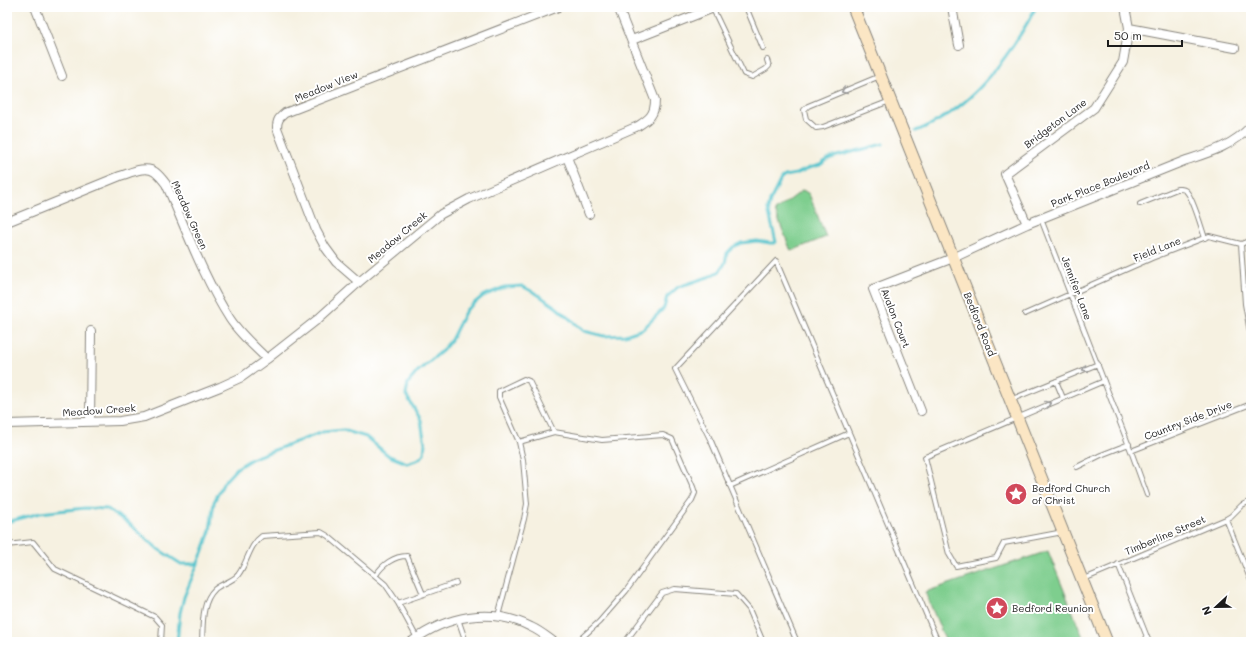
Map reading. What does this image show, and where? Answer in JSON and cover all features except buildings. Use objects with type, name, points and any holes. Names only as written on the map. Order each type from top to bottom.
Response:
[{"type":"main road","name":"Bedford Road","points":[[853,7],[1107,642]]},
{"type":"street","points":[[35,7],[62,76]]},
{"type":"street","name":"Meadow View","points":[[359,282],[336,262],[325,247],[316,230],[277,128],[277,121],[279,118],[292,110],[558,7]]},
{"type":"street","points":[[618,7],[632,40],[714,7]]},
{"type":"street","points":[[952,7],[959,45]]},
{"type":"street","name":"Bridgeton Lane","points":[[1027,224],[1005,174],[1094,108],[1123,62],[1129,28],[1125,7]]},
{"type":"street","points":[[1129,28],[1235,48]]},
{"type":"street","name":"Meadow Creek","points":[[7,424],[120,421],[144,417],[242,377],[318,319],[359,282],[440,214],[468,199],[638,126],[650,118],[655,107],[655,100],[632,40]]},
{"type":"street","name":"Park Place Boulevard","points":[[953,258],[1027,224],[1184,161],[1209,153],[1229,144],[1251,126]]},
{"type":"street","points":[[567,157],[589,214]]},
{"type":"street","name":"Meadow Green","points":[[7,222],[120,176],[139,170],[151,169],[166,184],[211,287],[231,320],[267,359]]},
{"type":"street","name":"Avalon Court","points":[[921,411],[873,289],[953,258]]},
{"type":"street","points":[[90,422],[91,331]]},
{"type":"street","points":[[414,640],[445,622],[483,616],[498,616],[531,627],[554,642]]},
{"type":"lane","points":[[714,7],[744,74],[752,77],[766,69],[769,66],[767,60]]},
{"type":"lane","points":[[746,7],[763,48]]},
{"type":"lane","points":[[880,76],[808,106],[804,110],[806,119],[816,128],[823,128],[890,101]]},
{"type":"lane","points":[[1140,204],[1177,189],[1183,189],[1190,198],[1205,238]]},
{"type":"lane","name":"Jennifer Lane","points":[[1041,219],[1129,444],[1147,495]]},
{"type":"lane","name":"Field Lane","points":[[1025,314],[1152,258],[1209,236],[1241,244]]},
{"type":"lane","points":[[1251,240],[1241,244],[1245,304],[1251,338]]},
{"type":"lane","points":[[797,642],[711,441],[675,368],[776,261],[938,642]]},
{"type":"lane","points":[[1010,400],[1098,364]]},
{"type":"lane","points":[[498,616],[527,504],[523,460],[519,442],[499,397],[499,391],[524,378],[529,381],[554,432]]},
{"type":"lane","points":[[1056,381],[1063,398]]},
{"type":"lane","points":[[1063,532],[1004,543],[996,558],[956,566],[949,554],[924,457],[951,447],[1017,417],[1104,381]]},
{"type":"lane","name":"Country Side Drive","points":[[1131,451],[1251,404]]},
{"type":"lane","points":[[519,442],[554,432],[602,440],[663,435],[672,439],[695,493],[692,500],[626,591],[600,622],[577,642]]},
{"type":"lane","points":[[730,486],[849,432]]},
{"type":"lane","points":[[1077,467],[1101,455],[1129,444]]},
{"type":"lane","name":"Timberline Street","points":[[1082,579],[1226,519],[1242,505],[1251,501]]},
{"type":"lane","points":[[1226,519],[1251,580]]},
{"type":"lane","points":[[202,642],[204,612],[210,597],[215,589],[238,575],[255,541],[262,536],[321,532],[328,536],[386,584],[398,603],[414,640]]},
{"type":"lane","points":[[7,545],[32,542],[55,569],[155,617],[162,625],[161,642]]},
{"type":"lane","points":[[376,575],[385,564],[407,556],[423,594]]},
{"type":"lane","points":[[1118,564],[1149,642]]},
{"type":"lane","points":[[398,603],[456,583]]},
{"type":"lane","points":[[625,642],[662,594],[675,589],[736,594],[749,608],[764,642]]},
{"type":"lane","points":[[458,619],[466,642]]},
{"type":"green space","points":[[803,190],[809,194],[826,237],[791,251],[775,211]]},
{"type":"green space","points":[[1048,551],[1085,642],[946,642],[925,592]]},
{"type":"waterway","points":[[916,131],[944,117],[958,107],[985,82],[1008,53],[1036,7]]},
{"type":"waterway","points":[[177,642],[180,613],[184,597],[210,531],[214,502],[224,482],[237,468],[253,458],[323,432],[343,430],[366,437],[389,456],[407,463],[419,459],[424,454],[425,443],[421,420],[406,395],[408,383],[418,371],[442,351],[451,340],[466,310],[483,296],[505,287],[522,286],[537,294],[557,308],[584,331],[604,336],[625,335],[643,329],[664,308],[667,297],[678,287],[711,276],[720,271],[725,263],[727,253],[733,247],[741,243],[757,241],[770,243],[776,242],[768,209],[770,201],[781,179],[785,176],[796,174],[820,165],[828,159],[883,144]]},
{"type":"waterway","points":[[7,522],[40,513],[85,508],[107,509],[127,522],[158,549],[181,564],[198,564]]},
{"type":"place","name":"Bedford Church of Christ","points":[[1016,494]]},
{"type":"place","name":"Bedford Reunion","points":[[997,608]]}]
